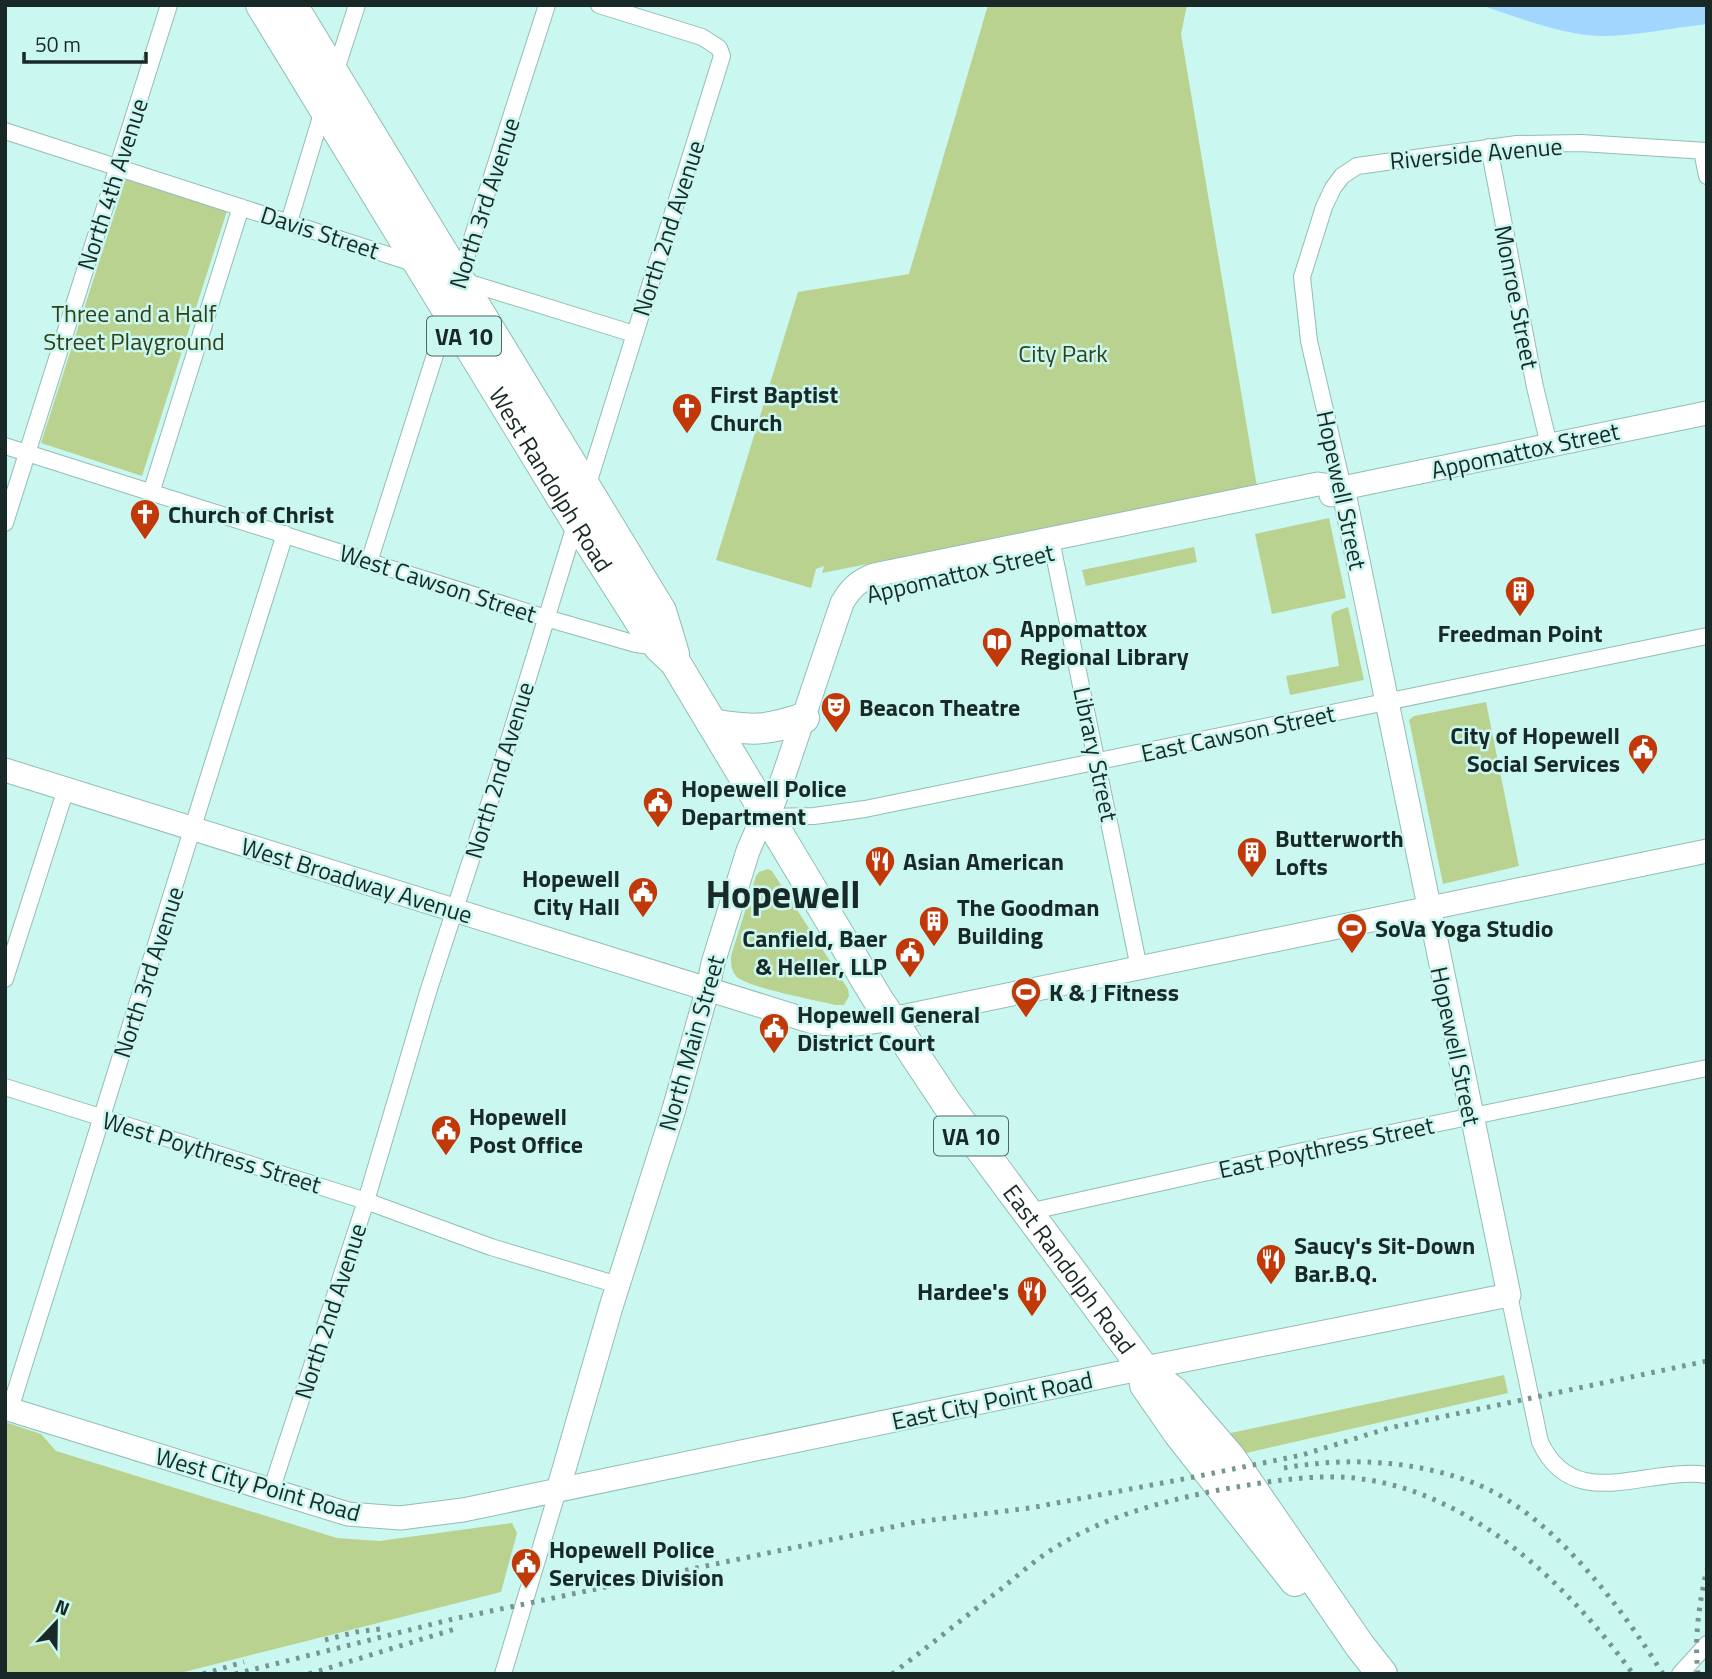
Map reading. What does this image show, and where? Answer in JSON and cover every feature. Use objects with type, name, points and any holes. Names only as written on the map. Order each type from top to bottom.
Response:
[{"type":"highway","name":"West Randolph Road","points":[[261,5],[576,521],[669,651],[768,817]]},
{"type":"highway","name":"West Randolph Road","points":[[292,5],[661,611],[669,651]]},
{"type":"highway","points":[[712,724],[744,729],[773,729],[804,718]]},
{"type":"highway","name":"East Randolph Road","points":[[768,817],[891,1019],[948,1105],[1144,1368],[1174,1392],[1230,1457],[1381,1674]]},
{"type":"street","name":"North 4th Avenue","points":[[5,523],[169,5]]},
{"type":"street","points":[[289,222],[358,5]]},
{"type":"street","name":"North 3rd Avenue","points":[[369,562],[547,5]]},
{"type":"street","name":"North 2nd Avenue","points":[[271,1491],[366,1200],[722,56],[719,48],[702,37],[599,5]]},
{"type":"street","name":"Davis Street","points":[[5,131],[634,334]]},
{"type":"street","name":"Riverside Avenue","points":[[1319,221],[1332,188],[1342,176],[1357,166],[1517,144],[1581,144],[1704,151]]},
{"type":"street","name":"Monroe Street","points":[[1489,148],[1535,387],[1549,445]]},
{"type":"street","points":[[1704,151],[1707,176]]},
{"type":"street","points":[[151,492],[241,207]]},
{"type":"street","name":"Hopewell Street","points":[[1319,221],[1302,276],[1304,313],[1343,488],[1539,1442],[1547,1458],[1558,1469],[1570,1478],[1587,1483],[1618,1482],[1673,1474],[1707,1475]]},
{"type":"street","name":"Appomattox Street","points":[[842,603],[871,591],[1052,546],[1321,499],[1343,488],[1707,413]]},
{"type":"street","name":"West Cawson Street","points":[[5,446],[546,618],[669,651]]},
{"type":"street","name":"North 3rd Avenue","points":[[7,1408],[285,534]]},
{"type":"street","name":"Library Street","points":[[1052,546],[1139,968]]},
{"type":"street","name":"North Main Street","points":[[558,1490],[618,1285],[674,1109],[713,963],[748,852],[757,830],[768,817],[842,603]]},
{"type":"street","name":"East Cawson Street","points":[[768,817],[814,816],[865,809],[1707,636]]},
{"type":"street","name":"West Broadway Avenue","points":[[5,770],[813,1022],[835,1026],[891,1019],[1707,851]]},
{"type":"street","points":[[5,979],[65,789]]},
{"type":"street","name":"East Poythress Street","points":[[1028,1212],[1707,1068]]},
{"type":"street","name":"West Poythress Street","points":[[5,1087],[366,1200],[491,1247],[618,1285]]},
{"type":"street","name":"East City Point Road","points":[[558,1490],[1509,1295]]},
{"type":"street","name":"West City Point Road","points":[[7,1408],[348,1514],[400,1518],[463,1510],[558,1490]]},
{"type":"street","points":[[503,1674],[558,1490]]},
{"type":"street","points":[[1680,1674],[1707,1644]]},
{"type":"green space","name":"City Park","points":[[988,5],[1187,5],[1181,34],[1257,487],[822,573],[824,566],[816,569],[811,588],[716,560],[798,292],[909,274]]},
{"type":"green space","name":"Three and a Half Street Playground","points":[[126,178],[227,211],[142,476],[41,443]]},
{"type":"green space","points":[[1329,518],[1346,598],[1272,614],[1255,534]]},
{"type":"green space","points":[[1194,547],[1197,562],[1086,586],[1082,570]]},
{"type":"green space","points":[[1348,607],[1364,680],[1290,695],[1286,676],[1339,666],[1331,616],[1334,612]]},
{"type":"green space","points":[[1486,702],[1519,866],[1443,884],[1409,720],[1414,716]]},
{"type":"green space","points":[[768,869],[772,871],[848,989],[849,996],[844,1005],[769,989],[744,981],[734,972],[731,956],[756,876]]},
{"type":"green space","points":[[1504,1375],[1508,1393],[1242,1454],[1226,1434]]},
{"type":"green space","points":[[5,1422],[41,1434],[56,1451],[337,1538],[379,1541],[512,1523],[517,1533],[501,1592],[176,1674],[5,1674]]},
{"type":"water","points":[[1481,5],[1707,5],[1707,24],[1627,35],[1586,35],[1540,25]]},
{"type":"railway","points":[[235,1674],[453,1619],[916,1522],[1030,1508],[1302,1455],[1389,1428],[1707,1361]]},
{"type":"railway","points":[[1284,1468],[1331,1462],[1404,1465],[1451,1475],[1502,1497],[1556,1538],[1581,1564],[1626,1619],[1663,1674]]},
{"type":"railway","points":[[892,1674],[1038,1559],[1091,1528],[1132,1512],[1219,1490],[1325,1477],[1385,1483],[1427,1497],[1468,1517],[1506,1542],[1576,1604],[1633,1674]]},
{"type":"railway","points":[[1698,1674],[1698,1621],[1707,1569]]},
{"type":"railway","points":[[325,1640],[380,1629]]},
{"type":"railway","points":[[309,1674],[455,1629]]},
{"type":"railway","points":[[203,1674],[244,1662]]},
{"type":"place","name":"First Baptist Church","points":[[687,435]]},
{"type":"place","name":"Church of Christ","points":[[145,541]]},
{"type":"place","name":"Freedman Point","points":[[1520,618]]},
{"type":"place","name":"Appomattox Regional Library","points":[[997,669]]},
{"type":"place","name":"Beacon Theatre","points":[[836,734]]},
{"type":"place","name":"City of Hopewell Social Services","points":[[1643,776]]},
{"type":"place","name":"Hopewell Police Department","points":[[658,829]]},
{"type":"place","name":"Butterworth Lofts","points":[[1252,879]]},
{"type":"place","name":"Asian American","points":[[880,888]]},
{"type":"place","name":"Hopewell City Hall","points":[[643,919]]},
{"type":"place","name":"The Goodman Building","points":[[934,948]]},
{"type":"place","name":"SoVa Yoga Studio","points":[[1352,955]]},
{"type":"place","name":"Canfield, Baer & Heller, LLP","points":[[910,979]]},
{"type":"place","name":"K & J Fitness","points":[[1026,1019]]},
{"type":"place","name":"Hopewell General District Court","points":[[774,1055]]},
{"type":"place","name":"Hopewell Post Office","points":[[446,1157]]},
{"type":"place","name":"Saucy's Sit-Down Bar.B.Q.","points":[[1271,1286]]},
{"type":"place","name":"Hardee's","points":[[1032,1318]]},
{"type":"place","name":"Hopewell Police Services Division","points":[[526,1590]]},
{"type":"district","name":"Hopewell","points":[[783,894]]}]
